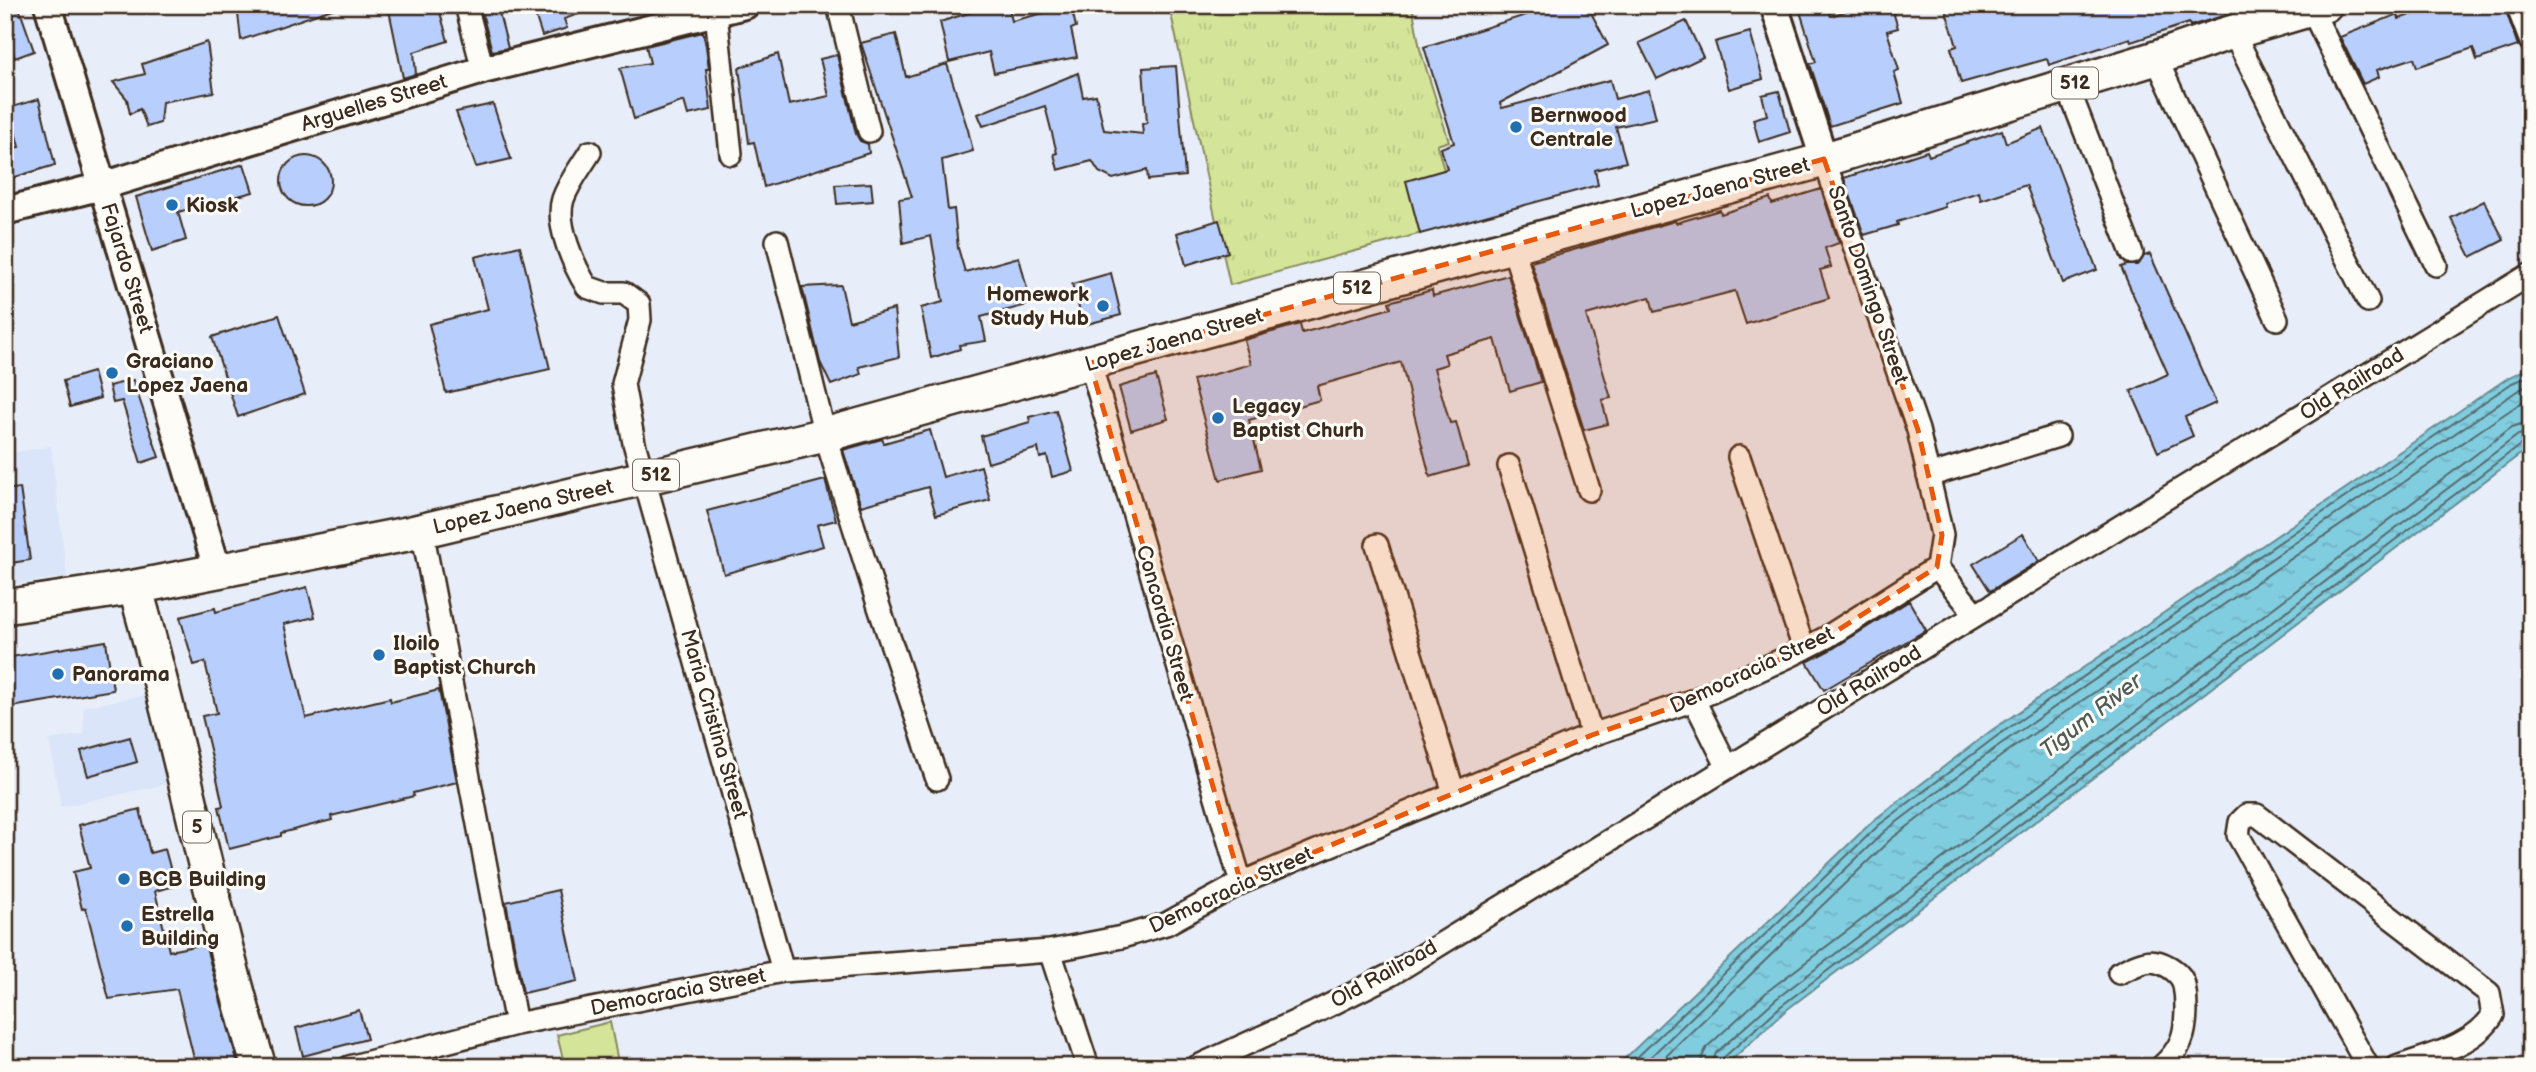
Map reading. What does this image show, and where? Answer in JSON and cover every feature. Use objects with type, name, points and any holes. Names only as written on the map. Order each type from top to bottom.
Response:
[{"type":"main road","name":"Lopez Jaena Street","points":[[5,607],[218,572],[422,530],[825,435],[1825,159],[2318,8]]},
{"type":"main road","name":"5","points":[[135,587],[154,654],[240,1005],[259,1067]]},
{"type":"street","name":"Fajardo Street","points":[[48,5],[218,572]]},
{"type":"street","points":[[466,5],[483,70]]},
{"type":"street","name":"Arguelles Street","points":[[5,211],[102,186],[483,70],[745,5]]},
{"type":"street","points":[[838,5],[869,131]]},
{"type":"street","name":"Santo Domingo Street","points":[[1774,5],[1918,430],[1942,535],[1937,567]]},
{"type":"street","points":[[2517,5],[2531,42]]},
{"type":"street","points":[[2318,8],[2436,265]]},
{"type":"street","points":[[716,13],[731,154]]},
{"type":"street","points":[[2233,32],[2368,301]]},
{"type":"street","points":[[2155,58],[2277,319]]},
{"type":"street","points":[[2067,85],[2132,254]]},
{"type":"street","name":"Maria Cristina Street","points":[[590,152],[571,181],[562,202],[564,233],[578,272],[587,287],[604,293],[624,293],[639,304],[640,320],[623,384],[634,443],[783,971]]},
{"type":"street","points":[[777,242],[825,435],[937,779]]},
{"type":"street","points":[[1512,245],[1590,489]]},
{"type":"street","name":"Old Railroad","points":[[1196,1067],[1392,974],[2531,274]]},
{"type":"street","name":"Concordia Street","points":[[1090,363],[1241,883]]},
{"type":"street","points":[[1928,476],[2058,436]]},
{"type":"street","points":[[1739,457],[1804,649]]},
{"type":"street","points":[[1508,466],[1592,735]]},
{"type":"street","points":[[422,530],[516,1024]]},
{"type":"street","points":[[1377,545],[1454,793]]},
{"type":"street","points":[[1937,567],[1976,615]]},
{"type":"street","name":"Democracia Street","points":[[349,1067],[516,1024],[783,971],[1050,951],[1122,937],[1166,924],[1241,883],[1592,735],[1694,700],[1827,637],[1937,567]]},
{"type":"street","points":[[1694,700],[1727,766]]},
{"type":"street","points":[[2368,1067],[2238,835],[2240,822],[2247,815],[2258,815],[2489,993],[2493,1015],[2486,1027],[2463,1042],[2397,1067]]},
{"type":"street","points":[[1050,951],[1088,1067]]},
{"type":"street","points":[[2119,973],[2147,961],[2164,964],[2184,983],[2182,1039],[2169,1060],[2161,1067]]},
{"type":"highlighted area","points":[[1824,159],[1918,430],[1942,535],[1937,567],[1827,637],[1694,700],[1592,735],[1241,883],[1090,363]]},
{"type":"shaded area","points":[[51,446],[67,577],[5,585],[5,454]]},
{"type":"shaded area","points":[[150,694],[174,783],[61,807],[49,740],[84,734],[83,707]]},
{"type":"green space","points":[[1169,5],[1412,5],[1420,49],[1449,141],[1437,145],[1459,223],[1230,285]]},
{"type":"green space","points":[[610,1022],[619,1067],[565,1067],[557,1035]]},
{"type":"water","name":"Tigum River","points":[[2531,367],[2531,446],[1785,1011],[1724,1067],[1616,1067],[1874,820],[1992,730],[2509,377]]},
{"type":"building","points":[[5,5],[18,5],[34,51],[15,58],[5,31]]},
{"type":"building","points":[[237,5],[334,5],[335,8],[241,40]]},
{"type":"building","points":[[407,5],[438,5],[448,41],[414,52],[416,74],[403,78],[389,10]]},
{"type":"building","points":[[480,5],[497,5],[508,48],[492,51]]},
{"type":"building","points":[[532,5],[596,5],[596,8],[564,19],[567,28],[542,36]]},
{"type":"building","points":[[977,5],[1008,5],[1012,21],[1071,6],[1076,27],[1071,29],[1077,57],[994,73],[989,52],[949,62],[940,22],[978,10]]},
{"type":"building","name":"Bernwood Centrale","points":[[1536,5],[1587,5],[1608,45],[1500,103],[1502,108],[1610,80],[1615,99],[1649,90],[1656,118],[1616,127],[1626,162],[1595,170],[1598,185],[1420,234],[1406,181],[1447,169],[1441,148],[1454,143],[1424,47],[1539,11]]},
{"type":"building","points":[[1798,5],[1825,5],[1831,16],[1864,5],[1891,5],[1898,28],[1887,31],[1899,70],[1894,72],[1903,103],[1830,126],[1810,64],[1816,62]]},
{"type":"building","points":[[1944,5],[2160,5],[2163,14],[2184,7],[2183,5],[2252,7],[2190,26],[2189,23],[2131,42],[2130,38],[2049,65],[2047,59],[1961,83],[1951,48],[1957,46]]},
{"type":"building","points":[[2439,5],[2504,5],[2518,46],[2477,60],[2473,48],[2417,67],[2414,58],[2377,70],[2379,77],[2363,84],[2340,37],[2398,14],[2399,19]]},
{"type":"building","points":[[1686,21],[1703,57],[1657,79],[1639,43]]},
{"type":"building","points":[[703,32],[709,69],[706,69],[711,110],[688,115],[684,101],[634,119],[620,68],[650,63],[646,46]]},
{"type":"building","points":[[1750,32],[1763,79],[1729,89],[1715,42]]},
{"type":"building","points":[[896,34],[906,77],[947,64],[968,130],[973,151],[942,160],[948,210],[954,209],[958,248],[965,272],[1019,257],[1031,304],[981,317],[986,341],[959,345],[960,349],[931,358],[921,308],[943,302],[931,236],[903,243],[899,199],[912,197],[861,43]]},
{"type":"building","points":[[207,42],[214,92],[162,102],[160,123],[147,127],[140,109],[130,114],[127,99],[113,82],[145,74],[142,64]]},
{"type":"building","points":[[778,54],[789,105],[829,96],[820,59],[837,55],[856,134],[860,141],[868,144],[869,153],[764,187],[754,142],[749,143],[739,68]]},
{"type":"building","points":[[1176,66],[1185,176],[1148,180],[1147,170],[1113,179],[1099,172],[1092,161],[1058,170],[1054,154],[1057,153],[1045,106],[983,126],[978,114],[1078,73],[1083,97],[1096,95],[1104,130],[1143,134],[1142,124],[1147,123],[1143,68]]},
{"type":"building","points":[[1779,91],[1790,132],[1759,142],[1753,119],[1767,115],[1762,95]]},
{"type":"building","points":[[39,99],[55,165],[5,180],[5,150],[19,147],[9,108]]},
{"type":"building","points":[[493,104],[511,159],[476,167],[456,112]]},
{"type":"building","points":[[2043,128],[2097,270],[2063,283],[2026,185],[1981,200],[1979,192],[1944,203],[1945,207],[1897,222],[1898,225],[1864,235],[1844,178],[1927,151],[1929,156],[2002,130],[2006,143]]},
{"type":"building","points":[[306,156],[323,164],[331,181],[323,198],[306,206],[289,198],[281,181],[289,164]]},
{"type":"building","name":"Kiosk","points":[[244,164],[253,192],[178,212],[186,240],[152,251],[136,197]]},
{"type":"building","points":[[871,183],[873,201],[837,204],[835,185]]},
{"type":"building","points":[[1821,189],[1839,243],[1825,248],[1831,267],[1820,270],[1829,298],[1746,324],[1735,291],[1654,312],[1650,297],[1586,315],[1611,398],[1602,400],[1608,424],[1584,430],[1531,262],[1675,221],[1676,223],[1720,210],[1721,214],[1770,198],[1772,204]]},
{"type":"building","points":[[2484,201],[2504,240],[2471,257],[2451,218]]},
{"type":"building","points":[[1219,220],[1228,252],[1186,265],[1177,233]]},
{"type":"building","points":[[520,246],[550,369],[446,393],[429,324],[488,309],[475,257]]},
{"type":"building","points":[[2150,254],[2216,403],[2185,417],[2193,436],[2158,452],[2131,391],[2168,374],[2121,267],[2137,265],[2144,256]]},
{"type":"building","points":[[1111,273],[1121,315],[1084,325],[1072,284]]},
{"type":"building","points":[[1508,275],[1541,382],[1510,391],[1495,339],[1444,354],[1447,364],[1434,368],[1450,423],[1456,422],[1468,466],[1430,477],[1401,362],[1317,386],[1320,400],[1249,420],[1261,469],[1220,480],[1193,380],[1251,364],[1244,340],[1300,324],[1302,333],[1391,308],[1389,302],[1432,290],[1433,296]]},
{"type":"building","points":[[841,285],[849,321],[894,309],[899,357],[859,367],[861,374],[831,385],[820,362],[802,287]]},
{"type":"building","points":[[279,315],[305,394],[238,417],[212,337]]},
{"type":"building","points":[[93,372],[100,398],[70,407],[63,381]]},
{"type":"building","points":[[1156,376],[1168,419],[1131,430],[1119,387]]},
{"type":"building","points":[[133,380],[159,457],[141,463],[122,401],[113,403],[109,386]]},
{"type":"building","points":[[1056,410],[1073,471],[1052,477],[1047,456],[1040,458],[1038,448],[988,463],[981,436],[1030,422],[1029,417]]},
{"type":"building","points":[[930,430],[943,477],[981,466],[990,500],[936,515],[928,487],[861,506],[843,450],[882,439],[884,443]]},
{"type":"building","points":[[825,480],[836,520],[817,525],[823,546],[724,574],[707,511]]},
{"type":"building","points":[[20,488],[30,560],[5,564],[5,490]]},
{"type":"building","points":[[2023,534],[2039,561],[1990,591],[1973,564]]},
{"type":"building","points":[[307,587],[315,617],[284,624],[306,718],[390,698],[391,702],[439,690],[457,782],[413,793],[414,796],[331,816],[332,820],[229,849],[219,807],[223,806],[202,716],[217,713],[205,662],[194,665],[180,617],[215,608],[216,612]]},
{"type":"building","points":[[1909,601],[1926,630],[1824,690],[1807,662]]},
{"type":"building","name":"Panorama","points":[[106,641],[113,690],[5,708],[5,658]]},
{"type":"building","points":[[130,737],[137,762],[88,776],[81,751]]},
{"type":"building","points":[[140,809],[150,853],[165,849],[175,886],[155,891],[169,951],[205,944],[239,1067],[196,1067],[177,989],[109,999],[86,908],[82,909],[73,872],[90,868],[79,825]]},
{"type":"building","points":[[558,890],[578,981],[523,993],[506,902]]},
{"type":"building","points":[[359,1010],[367,1039],[303,1056],[296,1028]]},
{"type":"place","name":"Bernwood Centrale","points":[[1516,127]]},
{"type":"place","name":"Kiosk","points":[[172,205]]},
{"type":"place","name":"Homework Study Hub","points":[[1103,306]]},
{"type":"place","name":"Graciano Lopez Jaena","points":[[112,373]]},
{"type":"place","name":"Legacy Baptist Churh","points":[[1218,418]]},
{"type":"place","name":"Iloilo Baptist Church","points":[[379,655]]},
{"type":"place","name":"Panorama","points":[[58,674]]},
{"type":"place","name":"BCB Building","points":[[124,879]]},
{"type":"place","name":"Estrella Building","points":[[127,926]]}]
